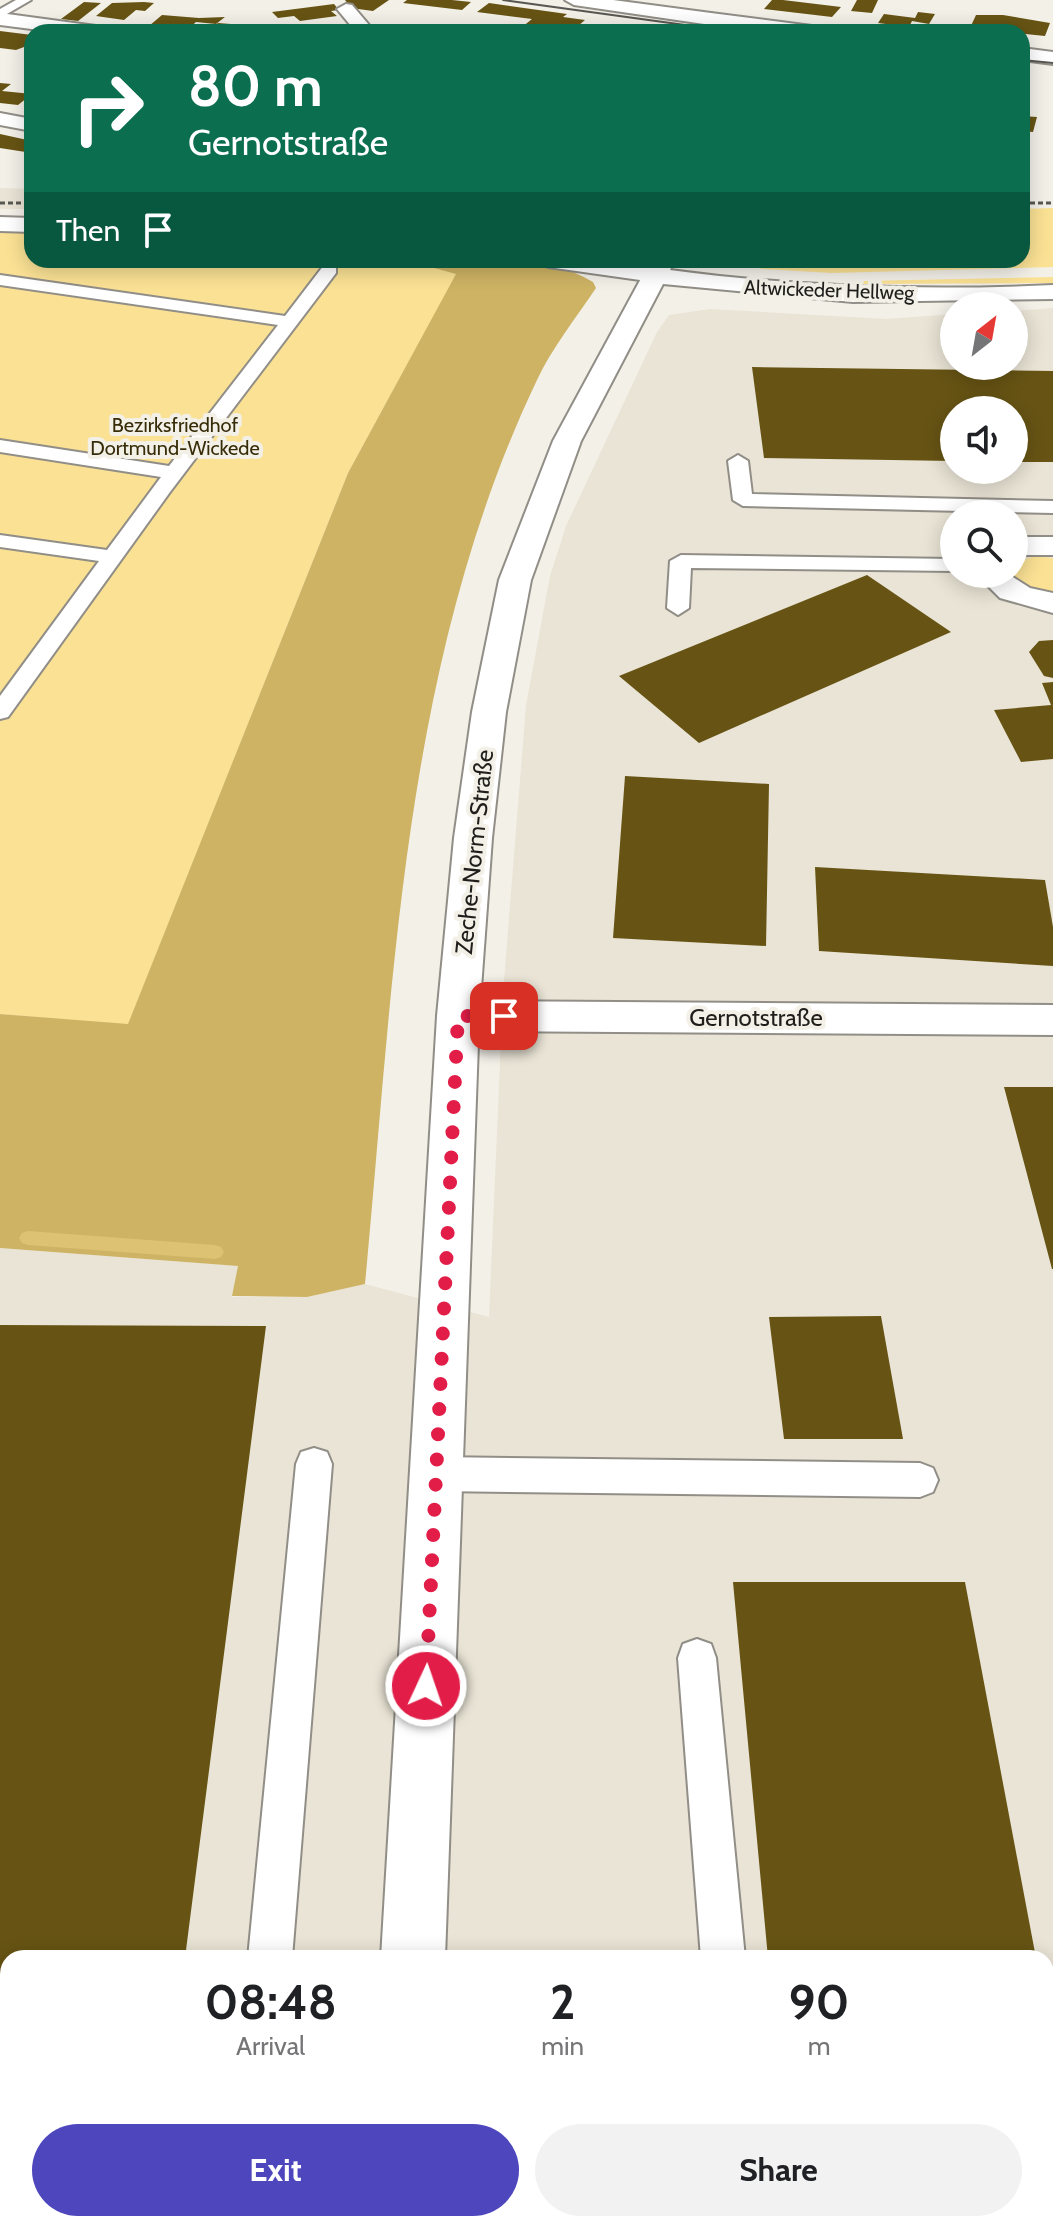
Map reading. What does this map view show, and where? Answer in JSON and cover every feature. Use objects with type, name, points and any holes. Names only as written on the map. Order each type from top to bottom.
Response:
[{"type":"main road","points":[[574,0],[759,24]]},
{"type":"main road","points":[[606,4],[647,0]]},
{"type":"main road","points":[[346,9],[359,24]]},
{"type":"main road","points":[[0,17],[45,24]]},
{"type":"main road","points":[[1030,55],[1053,58]]},
{"type":"main road","points":[[0,119],[24,124]]},
{"type":"main road","points":[[0,224],[24,225]]},
{"type":"main road","name":"Altwickeder Hellweg","points":[[658,268],[783,290],[984,295],[1053,292]]},
{"type":"main road","name":"Zeche-Norm-Straße","points":[[413,1950],[458,1016],[473,838],[489,712],[515,580],[567,441],[658,268]]},
{"type":"main road","points":[[1028,546],[1053,546]]},
{"type":"main road","points":[[1006,588],[1031,600],[1053,603]]},
{"type":"main road","name":"Gernotstraße","points":[[458,1016],[1053,1020]]},
{"type":"lane","points":[[0,17],[25,0]]},
{"type":"lane","points":[[0,712],[8,687],[112,557],[330,269]]},
{"type":"lane","points":[[0,280],[291,322]]},
{"type":"lane","points":[[0,446],[175,473]]},
{"type":"lane","points":[[738,461],[743,500],[1053,507]]},
{"type":"lane","points":[[0,541],[112,557]]},
{"type":"lane","points":[[678,608],[681,561],[940,565]]},
{"type":"lane","points":[[271,1950],[314,1464]]},
{"type":"lane","points":[[437,1474],[920,1480]]},
{"type":"lane","points":[[697,1658],[722,1950]]},
{"type":"shaded area","points":[[0,188],[24,189],[24,209],[0,209]]},
{"type":"shaded area","points":[[434,268],[559,268],[593,282],[596,288],[543,368],[492,487],[458,597],[431,709],[397,938],[365,1284],[307,1297],[232,1296],[238,1266],[0,1248],[0,1014],[128,1024],[348,473],[456,274]]},
{"type":"shaded area","points":[[1053,308],[1053,1950],[0,1950],[0,1248],[239,1266],[232,1297],[307,1297],[365,1284],[489,1317],[503,993],[526,705],[550,576],[566,526],[657,332],[669,315],[710,309],[887,319],[940,315],[940,380],[1028,380],[1028,310]]},
{"type":"green space","points":[[1053,208],[1053,267],[1030,268],[1030,209]]},
{"type":"green space","name":"Bezirksfriedhof Dortmund-Wickede","points":[[0,230],[24,232],[24,268],[437,268],[457,273],[348,473],[128,1025],[0,1014]]},
{"type":"green space","points":[[758,268],[1016,268],[832,273]]},
{"type":"green space","points":[[1053,277],[1053,283],[863,284],[864,281]]},
{"type":"green space","points":[[1028,558],[1053,558],[1053,592],[1027,588]]},
{"type":"building","points":[[345,0],[389,0],[373,11],[351,8]]},
{"type":"building","points":[[407,0],[471,2],[462,10],[403,3]]},
{"type":"building","points":[[772,0],[841,7],[832,17],[764,9]]},
{"type":"building","points":[[857,0],[878,0],[872,13],[851,11]]},
{"type":"building","points":[[84,2],[101,3],[78,21],[61,19]]},
{"type":"building","points":[[112,3],[154,3],[145,11],[136,10],[124,20],[96,16]]},
{"type":"building","points":[[489,3],[567,14],[563,17],[585,20],[580,24],[526,24],[532,19],[477,12]]},
{"type":"building","points":[[334,4],[339,10],[331,11],[337,16],[300,21],[294,16],[278,18],[272,12]]},
{"type":"building","points":[[918,12],[935,14],[929,24],[912,21],[910,24],[878,23],[884,14],[915,18]]},
{"type":"building","points":[[162,15],[225,17],[216,24],[151,24]]},
{"type":"building","points":[[976,15],[1003,15],[1050,23],[1045,36],[1030,34],[1030,24],[972,24]]},
{"type":"building","points":[[0,31],[24,34],[24,47],[16,50],[0,48]]},
{"type":"building","points":[[0,83],[11,84],[2,91],[24,93],[24,100],[18,105],[0,103]]},
{"type":"building","points":[[1030,117],[1037,117],[1033,132],[1030,132]]},
{"type":"building","points":[[0,134],[24,139],[24,152],[0,148]]},
{"type":"building","points":[[752,367],[940,369],[940,380],[1028,380],[1028,371],[1053,371],[1053,462],[1028,462],[1028,396],[940,396],[940,461],[764,458]]},
{"type":"building","points":[[867,575],[951,632],[699,743],[619,676]]},
{"type":"building","points":[[1053,640],[1053,678],[1044,676],[1029,652],[1039,641]]},
{"type":"building","points":[[1053,682],[1053,759],[1021,762],[994,710],[1051,705],[1042,683]]},
{"type":"building","points":[[625,776],[769,784],[766,946],[613,938]]},
{"type":"building","points":[[815,867],[1045,880],[1053,927],[1053,966],[819,951]]},
{"type":"building","points":[[1004,1087],[1053,1087],[1053,1269],[1052,1269]]},
{"type":"building","points":[[881,1316],[903,1439],[784,1439],[769,1317]]},
{"type":"building","points":[[0,1325],[266,1326],[186,1950],[0,1950]]},
{"type":"building","points":[[733,1582],[965,1582],[1034,1950],[767,1950]]},
{"type":"waterway","points":[[28,1238],[215,1252]]},
{"type":"tram line","points":[[503,0],[678,24]]},
{"type":"tram line","points":[[1030,61],[1053,63]]},
{"type":"railway","points":[[0,203],[24,203]]},
{"type":"railway","points":[[1030,203],[1053,203]]},
{"type":"route","points":[[426,1686],[458,1016],[504,1016]]}]
